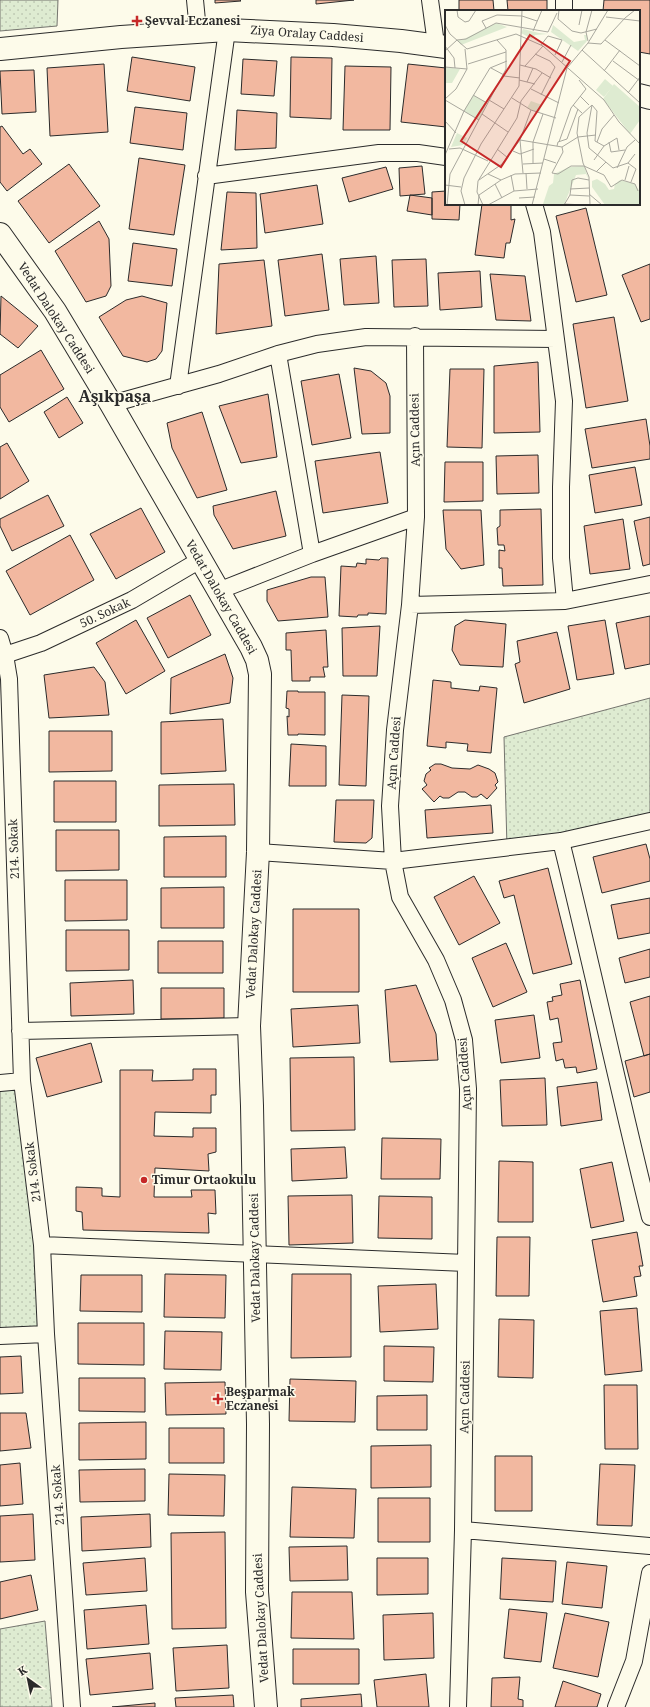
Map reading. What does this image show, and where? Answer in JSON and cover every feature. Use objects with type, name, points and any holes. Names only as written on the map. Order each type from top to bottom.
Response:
[{"type":"street","points":[[195,0],[198,32]]},
{"type":"street","points":[[430,0],[441,46]]},
{"type":"street","points":[[178,386],[227,30]]},
{"type":"street","name":"Ziya Oralay Caddesi","points":[[0,49],[227,30],[333,35],[441,46]]},
{"type":"street","points":[[640,95],[650,98]]},
{"type":"street","points":[[206,176],[379,153],[418,153],[445,157]]},
{"type":"street","points":[[534,205],[542,232],[564,401],[561,487],[561,558],[565,601]]},
{"type":"street","name":"Vedat Dalokay Caddesi","points":[[0,234],[55,311],[111,404],[200,560],[252,647],[260,674],[258,852],[249,1026],[258,1424],[257,1592],[266,1707]]},
{"type":"street","points":[[111,404],[178,386],[278,354],[317,344],[359,338],[415,336],[556,339]]},
{"type":"street","name":"Açın Caddesi","points":[[415,336],[416,517],[410,605],[395,730],[390,806],[393,861],[400,897],[436,960],[453,1000],[464,1040],[468,1089],[463,1530],[458,1707]]},
{"type":"street","points":[[278,354],[312,554]]},
{"type":"street","points":[[218,591],[312,554],[416,517]]},
{"type":"street","name":"50. Sokak","points":[[2,647],[41,643],[132,600],[200,560]]},
{"type":"street","points":[[410,605],[565,601],[650,584]]},
{"type":"street","name":"214. Sokak","points":[[2,647],[9,679],[22,1081],[42,1245],[46,1334],[72,1707]]},
{"type":"street","points":[[258,852],[393,861],[561,841],[650,821]]},
{"type":"street","points":[[561,841],[597,986],[614,1069],[650,1217]]},
{"type":"street","points":[[20,1031],[249,1026]]},
{"type":"street","points":[[0,1083],[22,1081]]},
{"type":"street","points":[[42,1245],[466,1263]]},
{"type":"street","points":[[0,1336],[46,1334]]},
{"type":"street","points":[[463,1530],[650,1546]]},
{"type":"street","points":[[616,1707],[634,1661],[650,1574]]},
{"type":"green space","points":[[0,0],[58,0],[57,26],[0,31]]},
{"type":"green space","points":[[650,698],[650,821],[507,847],[504,737]]},
{"type":"green space","points":[[22,1081],[46,1334],[0,1336],[0,1083]]},
{"type":"green space","points":[[45,1621],[52,1707],[0,1707],[0,1629]]},
{"type":"building","points":[[215,0],[240,0],[241,1],[215,3]]},
{"type":"building","points":[[316,0],[354,0],[316,4]]},
{"type":"building","points":[[459,0],[493,0],[494,10],[459,10]]},
{"type":"building","points":[[507,0],[547,0],[547,10],[508,10]]},
{"type":"building","points":[[604,0],[650,0],[650,54],[640,52],[640,10],[603,10]]},
{"type":"building","points":[[132,57],[195,67],[190,101],[127,91]]},
{"type":"building","points":[[291,57],[332,58],[331,119],[290,117]]},
{"type":"building","points":[[243,59],[277,61],[274,96],[241,94]]},
{"type":"building","points":[[104,64],[108,132],[50,136],[47,68]]},
{"type":"building","points":[[408,64],[445,68],[445,127],[401,122]]},
{"type":"building","points":[[345,66],[391,67],[390,130],[343,130]]},
{"type":"building","points":[[34,70],[36,112],[2,114],[0,71]]},
{"type":"building","points":[[135,107],[187,113],[183,150],[130,143]]},
{"type":"building","points":[[237,110],[277,113],[276,148],[235,150]]},
{"type":"building","points":[[2,126],[23,154],[30,149],[42,164],[7,191],[0,182],[0,127]]},
{"type":"building","points":[[139,158],[185,165],[174,235],[129,229]]},
{"type":"building","points":[[69,164],[100,206],[49,243],[18,201]]},
{"type":"building","points":[[422,166],[425,194],[400,196],[399,168]]},
{"type":"building","points":[[386,167],[393,189],[349,202],[342,178]]},
{"type":"building","points":[[317,185],[323,224],[265,233],[260,194]]},
{"type":"building","points":[[445,191],[445,205],[460,205],[459,220],[432,219],[432,192]]},
{"type":"building","points":[[227,192],[256,193],[257,248],[221,250]]},
{"type":"building","points":[[410,195],[432,198],[432,215],[407,211]]},
{"type":"building","points":[[482,205],[511,205],[511,220],[515,219],[510,243],[506,243],[504,258],[475,255]]},
{"type":"building","points":[[586,208],[607,295],[576,302],[556,216]]},
{"type":"building","points":[[99,221],[109,239],[111,286],[106,296],[86,302],[55,251]]},
{"type":"building","points":[[133,243],[177,249],[172,286],[128,281]]},
{"type":"building","points":[[322,254],[329,310],[285,316],[278,260]]},
{"type":"building","points":[[376,256],[379,303],[344,305],[340,259]]},
{"type":"building","points":[[426,259],[428,306],[394,307],[392,260]]},
{"type":"building","points":[[264,260],[272,326],[216,334],[219,264]]},
{"type":"building","points":[[650,264],[650,319],[641,322],[622,275]]},
{"type":"building","points":[[480,271],[482,307],[440,310],[438,273]]},
{"type":"building","points":[[490,274],[525,276],[531,321],[496,320]]},
{"type":"building","points":[[1,296],[38,326],[18,348],[0,334]]},
{"type":"building","points":[[142,296],[167,303],[162,351],[156,359],[147,362],[123,356],[99,317],[126,300]]},
{"type":"building","points":[[614,317],[628,401],[586,408],[573,324]]},
{"type":"building","points":[[41,350],[64,389],[9,422],[0,407],[0,375]]},
{"type":"building","points":[[538,362],[540,432],[494,433],[494,366]]},
{"type":"building","points":[[354,368],[371,371],[386,383],[390,396],[390,433],[362,434]]},
{"type":"building","points":[[450,369],[484,369],[482,448],[447,447]]},
{"type":"building","points":[[339,374],[351,438],[312,445],[301,381]]},
{"type":"building","points":[[268,394],[277,457],[241,463],[219,406]]},
{"type":"building","points":[[67,397],[83,423],[59,438],[44,412]]},
{"type":"building","points":[[202,412],[227,490],[197,498],[172,448],[167,423]]},
{"type":"building","points":[[646,419],[650,446],[650,459],[592,468],[585,429]]},
{"type":"building","points":[[7,443],[29,481],[0,499],[0,447]]},
{"type":"building","points":[[380,452],[388,503],[323,513],[315,461]]},
{"type":"building","points":[[538,455],[539,493],[497,494],[496,456]]},
{"type":"building","points":[[445,462],[483,462],[483,501],[444,502]]},
{"type":"building","points":[[635,467],[642,505],[595,513],[589,475]]},
{"type":"building","points":[[276,491],[286,536],[233,549],[214,515],[213,506]]},
{"type":"building","points":[[48,495],[64,526],[12,551],[0,526],[0,519]]},
{"type":"building","points":[[141,508],[165,552],[116,579],[90,534]]},
{"type":"building","points":[[541,509],[543,585],[503,586],[502,568],[499,568],[499,550],[505,551],[504,545],[498,545],[497,528],[500,526],[500,510]]},
{"type":"building","points":[[443,510],[481,510],[484,565],[461,569],[446,549]]},
{"type":"building","points":[[650,517],[650,564],[643,566],[634,521]]},
{"type":"building","points":[[623,519],[630,569],[590,574],[584,526]]},
{"type":"building","points":[[70,535],[94,580],[30,615],[6,571]]},
{"type":"building","points":[[381,558],[388,558],[386,614],[368,613],[368,615],[358,615],[357,617],[339,616],[341,566],[356,567],[357,563],[366,564],[366,559],[379,560]]},
{"type":"building","points":[[311,577],[325,577],[328,617],[278,621],[267,601],[267,590]]},
{"type":"building","points":[[190,595],[211,635],[168,658],[147,618]]},
{"type":"building","points":[[650,616],[650,664],[625,669],[616,623]]},
{"type":"building","points":[[136,620],[165,671],[126,694],[96,643]]},
{"type":"building","points":[[465,620],[506,624],[503,667],[460,665],[452,650],[455,626]]},
{"type":"building","points":[[605,620],[614,674],[577,680],[568,626]]},
{"type":"building","points":[[380,626],[377,676],[343,676],[342,628]]},
{"type":"building","points":[[326,630],[328,667],[323,667],[325,677],[310,677],[310,681],[292,681],[291,650],[286,650],[286,633]]},
{"type":"building","points":[[557,632],[570,689],[524,703],[515,664],[520,662],[517,641]]},
{"type":"building","points":[[225,654],[233,678],[230,703],[170,714],[171,678]]},
{"type":"building","points":[[94,667],[105,682],[109,715],[49,718],[44,675]]},
{"type":"building","points":[[433,680],[451,682],[451,688],[479,691],[480,686],[497,688],[491,753],[467,751],[468,744],[446,742],[446,748],[427,746]]},
{"type":"building","points":[[287,691],[325,692],[325,735],[288,735],[287,716],[289,717],[289,709],[286,708]]},
{"type":"building","points":[[342,695],[369,696],[366,786],[339,785]]},
{"type":"building","points":[[223,719],[226,771],[161,774],[161,722]]},
{"type":"building","points":[[49,731],[112,731],[112,771],[49,772]]},
{"type":"building","points":[[291,744],[326,746],[326,786],[289,786]]},
{"type":"building","points":[[435,764],[441,764],[452,768],[470,769],[478,765],[489,769],[495,773],[498,782],[495,785],[497,788],[487,799],[481,794],[477,797],[472,797],[465,792],[458,792],[449,798],[443,798],[440,796],[434,802],[422,789],[427,785],[424,781],[426,774],[431,770],[429,768]]},
{"type":"building","points":[[54,781],[116,781],[116,822],[54,822]]},
{"type":"building","points":[[234,784],[235,825],[159,826],[159,785]]},
{"type":"building","points":[[336,800],[374,800],[372,838],[366,843],[334,842]]},
{"type":"building","points":[[491,805],[493,833],[427,838],[425,810]]},
{"type":"building","points":[[56,830],[119,830],[119,870],[56,871]]},
{"type":"building","points":[[226,836],[226,877],[164,877],[164,837]]},
{"type":"building","points":[[646,844],[650,859],[650,881],[602,893],[593,857]]},
{"type":"building","points":[[548,868],[572,964],[533,974],[514,895],[504,898],[499,881]]},
{"type":"building","points":[[474,876],[500,923],[459,945],[434,897]]},
{"type":"building","points":[[65,880],[127,880],[127,920],[65,921]]},
{"type":"building","points":[[224,887],[224,928],[161,928],[161,888]]},
{"type":"building","points":[[650,898],[650,933],[618,939],[611,905]]},
{"type":"building","points":[[293,909],[359,909],[359,992],[293,992]]},
{"type":"building","points":[[66,930],[129,930],[129,970],[66,971]]},
{"type":"building","points":[[158,941],[223,941],[223,973],[158,973]]},
{"type":"building","points":[[506,943],[527,992],[493,1007],[472,958]]},
{"type":"building","points":[[650,949],[650,977],[625,983],[619,958]]},
{"type":"building","points":[[133,980],[134,1014],[71,1016],[70,983]]},
{"type":"building","points":[[580,980],[597,1069],[577,1073],[576,1067],[565,1068],[563,1059],[556,1061],[553,1043],[562,1042],[558,1018],[550,1020],[547,1002],[553,1001],[552,997],[562,995],[560,984]]},
{"type":"building","points":[[416,985],[436,1034],[438,1060],[390,1062],[385,990]]},
{"type":"building","points":[[161,988],[224,988],[224,1018],[161,1019]]},
{"type":"building","points":[[650,996],[650,1054],[644,1056],[630,1002]]},
{"type":"building","points":[[358,1005],[360,1043],[293,1047],[291,1009]]},
{"type":"building","points":[[534,1015],[540,1058],[501,1063],[495,1020]]},
{"type":"building","points":[[91,1043],[102,1082],[47,1097],[36,1058]]},
{"type":"building","points":[[650,1054],[650,1092],[634,1097],[625,1061]]},
{"type":"building","points":[[354,1057],[355,1130],[291,1131],[290,1058]]},
{"type":"building","points":[[193,1069],[216,1069],[216,1095],[211,1095],[211,1113],[155,1112],[154,1136],[193,1137],[193,1128],[216,1128],[216,1152],[208,1154],[209,1171],[155,1168],[154,1197],[192,1197],[191,1190],[215,1190],[216,1214],[208,1213],[209,1233],[83,1230],[82,1212],[76,1211],[76,1187],[102,1188],[102,1196],[120,1197],[120,1070],[153,1070],[152,1081],[193,1080]]},
{"type":"building","points":[[545,1078],[547,1125],[502,1126],[500,1080]]},
{"type":"building","points":[[597,1082],[602,1120],[561,1126],[557,1087]]},
{"type":"building","points":[[382,1138],[441,1139],[440,1179],[381,1179]]},
{"type":"building","points":[[345,1147],[347,1178],[292,1181],[291,1149]]},
{"type":"building","points":[[499,1161],[533,1162],[533,1222],[498,1222]]},
{"type":"building","points":[[612,1162],[624,1221],[591,1228],[580,1169]]},
{"type":"building","points":[[352,1195],[353,1243],[289,1245],[288,1196]]},
{"type":"building","points":[[379,1196],[432,1197],[432,1239],[378,1238]]},
{"type":"building","points":[[637,1232],[643,1266],[639,1266],[641,1276],[634,1277],[637,1296],[603,1302],[592,1240]]},
{"type":"building","points":[[497,1237],[530,1237],[529,1296],[496,1296]]},
{"type":"building","points":[[165,1274],[226,1275],[225,1318],[164,1317]]},
{"type":"building","points":[[292,1274],[351,1274],[351,1357],[291,1358]]},
{"type":"building","points":[[81,1275],[142,1275],[142,1312],[80,1311]]},
{"type":"building","points":[[436,1284],[438,1329],[380,1332],[378,1286]]},
{"type":"building","points":[[637,1308],[642,1371],[605,1375],[600,1311]]},
{"type":"building","points":[[499,1319],[534,1320],[533,1378],[498,1377]]},
{"type":"building","points":[[78,1323],[144,1323],[144,1365],[78,1364]]},
{"type":"building","points":[[165,1331],[222,1332],[221,1370],[164,1369]]},
{"type":"building","points":[[384,1346],[434,1347],[433,1382],[384,1381]]},
{"type":"building","points":[[21,1356],[23,1393],[0,1394],[0,1357]]},
{"type":"building","points":[[79,1378],[145,1378],[145,1412],[79,1411]]},
{"type":"building","points":[[290,1379],[356,1381],[355,1422],[289,1421]]},
{"type":"building","points":[[225,1382],[226,1414],[166,1415],[165,1383]]},
{"type":"building","points":[[604,1385],[637,1385],[638,1449],[605,1449]]},
{"type":"building","points":[[427,1395],[427,1430],[377,1430],[377,1396]]},
{"type":"building","points":[[0,1413],[26,1413],[31,1448],[0,1451]]},
{"type":"building","points":[[146,1422],[146,1459],[79,1460],[79,1423]]},
{"type":"building","points":[[169,1428],[224,1428],[224,1463],[169,1463]]},
{"type":"building","points":[[431,1445],[431,1487],[371,1488],[371,1446]]},
{"type":"building","points":[[495,1456],[532,1456],[532,1511],[495,1511]]},
{"type":"building","points":[[20,1463],[23,1504],[0,1506],[0,1465]]},
{"type":"building","points":[[600,1464],[635,1465],[632,1526],[597,1525]]},
{"type":"building","points":[[145,1469],[145,1501],[80,1502],[79,1470]]},
{"type":"building","points":[[169,1474],[225,1475],[224,1516],[168,1515]]},
{"type":"building","points":[[292,1487],[356,1489],[354,1538],[290,1537]]},
{"type":"building","points":[[378,1498],[430,1498],[430,1542],[378,1542]]},
{"type":"building","points":[[33,1514],[35,1560],[0,1562],[0,1516]]},
{"type":"building","points":[[150,1514],[151,1547],[82,1551],[81,1517]]},
{"type":"building","points":[[225,1532],[226,1628],[172,1629],[171,1533]]},
{"type":"building","points":[[347,1546],[348,1580],[290,1581],[289,1547]]},
{"type":"building","points":[[145,1558],[147,1591],[86,1595],[83,1563]]},
{"type":"building","points":[[377,1558],[428,1558],[428,1594],[377,1595]]},
{"type":"building","points":[[502,1558],[556,1561],[553,1602],[500,1599]]},
{"type":"building","points":[[567,1562],[607,1566],[602,1608],[562,1604]]},
{"type":"building","points":[[31,1575],[38,1610],[0,1619],[0,1582]]},
{"type":"building","points":[[292,1592],[352,1592],[354,1639],[291,1638]]},
{"type":"building","points":[[146,1605],[149,1644],[87,1649],[84,1610]]},
{"type":"building","points":[[509,1609],[547,1613],[541,1662],[504,1658]]},
{"type":"building","points":[[433,1613],[434,1658],[384,1660],[383,1615]]},
{"type":"building","points":[[565,1613],[609,1622],[598,1677],[553,1668]]},
{"type":"building","points":[[227,1645],[229,1688],[176,1691],[173,1648]]},
{"type":"building","points":[[293,1649],[359,1649],[359,1684],[293,1684]]},
{"type":"building","points":[[150,1653],[153,1689],[90,1695],[86,1659]]},
{"type":"building","points":[[426,1674],[429,1707],[377,1707],[374,1680]]},
{"type":"building","points":[[520,1677],[518,1699],[523,1700],[523,1707],[491,1707],[492,1678]]},
{"type":"building","points":[[563,1681],[601,1694],[597,1707],[555,1707]]},
{"type":"building","points":[[361,1694],[362,1707],[301,1707],[301,1699]]},
{"type":"building","points":[[233,1695],[234,1707],[176,1707],[175,1698]]},
{"type":"building","points":[[155,1703],[155,1707],[112,1707]]},
{"type":"place","name":"Şevval Eczanesi","points":[[137,21]]},
{"type":"place","name":"Timur Ortaokulu","points":[[144,1180]]},
{"type":"place","name":"Beşparmak Eczanesi","points":[[218,1399]]},
{"type":"district","name":"Aşıkpaşa","points":[[115,396]]}]
